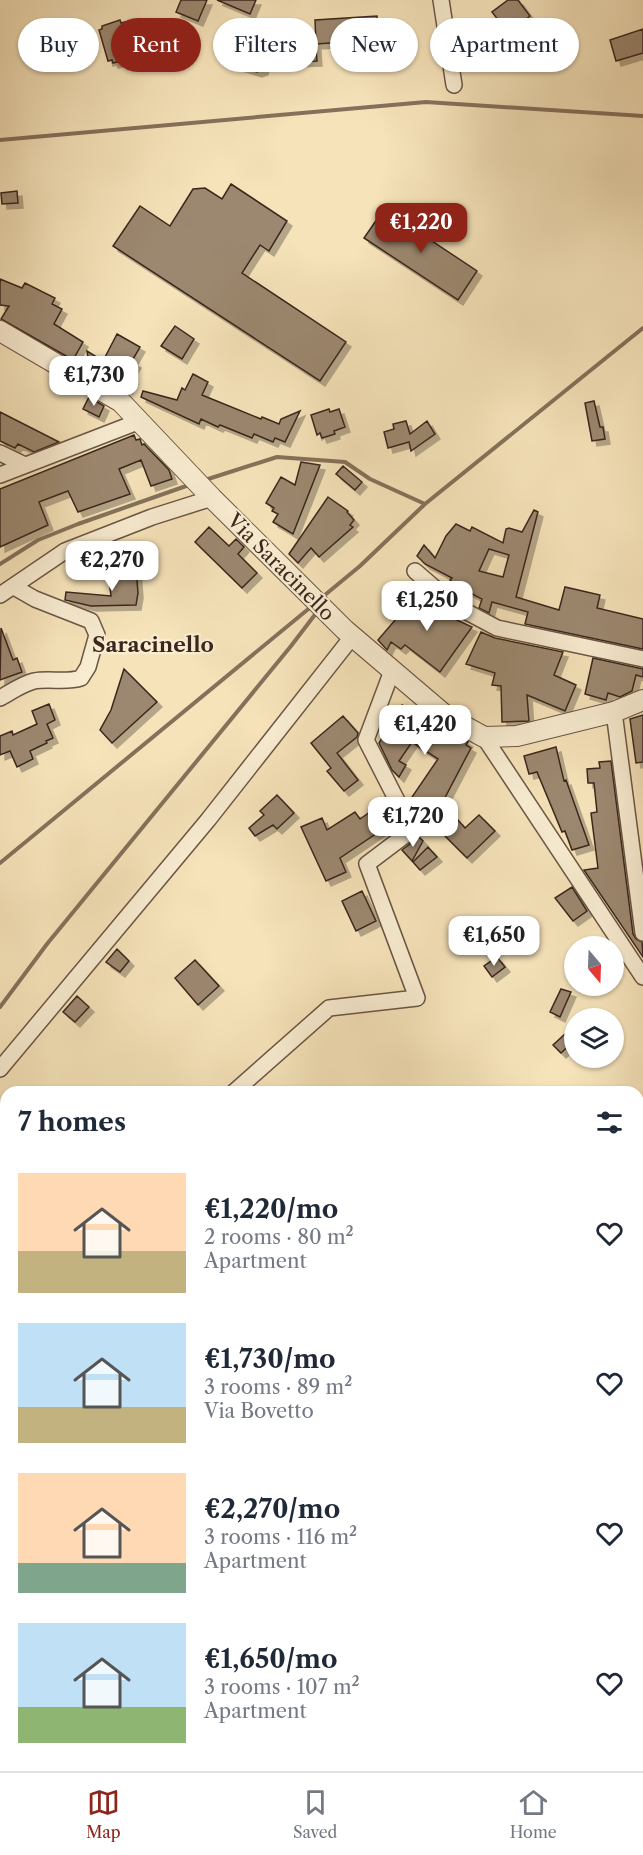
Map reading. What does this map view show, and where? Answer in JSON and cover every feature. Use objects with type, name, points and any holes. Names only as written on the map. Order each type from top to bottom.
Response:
[{"type":"street","points":[[441,0],[454,85]]},
{"type":"street","name":"Via Saracinello","points":[[0,331],[121,402],[209,495],[348,633],[446,716],[484,737]]},
{"type":"street","points":[[0,475],[140,421]]},
{"type":"street","points":[[0,453],[25,465]]},
{"type":"street","points":[[0,596],[65,551],[209,495]]},
{"type":"street","points":[[415,571],[445,597],[497,628],[643,659]]},
{"type":"street","points":[[0,698],[31,682],[72,681],[81,678],[88,667],[98,635],[91,621],[35,599],[14,587]]},
{"type":"street","points":[[0,1069],[208,820],[348,633]]},
{"type":"street","points":[[241,1086],[329,1008],[417,998],[367,864],[412,830],[366,740],[392,671]]},
{"type":"street","points":[[484,737],[517,736],[614,712],[643,700]]},
{"type":"street","points":[[614,712],[643,933]]},
{"type":"street","points":[[484,737],[642,970]]},
{"type":"building","points":[[181,0],[207,0],[199,18],[191,18],[176,12]]},
{"type":"building","points":[[217,0],[256,0],[250,14]]},
{"type":"building","points":[[508,0],[518,0],[530,16],[527,18],[497,18],[492,12]]},
{"type":"building","points":[[377,16],[377,18],[346,18]]},
{"type":"building","points":[[330,19],[330,43],[318,44],[318,20]]},
{"type":"building","points":[[111,23],[111,60],[108,61],[99,30],[102,26]]},
{"type":"building","points":[[643,29],[643,53],[616,61],[610,40]]},
{"type":"building","points":[[231,184],[287,221],[269,251],[260,245],[242,273],[346,342],[320,381],[113,246],[140,206],[170,226],[193,189],[205,188],[222,199]]},
{"type":"building","points":[[17,191],[18,203],[2,204],[1,193]]},
{"type":"building","points":[[384,209],[477,271],[458,300],[364,238]]},
{"type":"building","points":[[0,279],[22,288],[25,283],[55,298],[52,304],[62,309],[54,324],[83,342],[73,360],[1,319],[9,306],[0,305]]},
{"type":"building","points":[[175,326],[194,339],[182,359],[161,346]]},
{"type":"building","points":[[117,334],[140,347],[132,361],[136,363],[128,376],[133,379],[127,389],[90,370],[87,351],[103,361]]},
{"type":"building","points":[[193,374],[208,382],[202,395],[261,419],[262,417],[279,424],[281,419],[300,411],[285,442],[275,438],[273,442],[254,434],[252,438],[201,419],[199,424],[141,397],[143,391],[177,400],[182,388],[185,390]]},
{"type":"building","points":[[89,397],[104,406],[99,417],[83,409]]},
{"type":"building","points":[[594,401],[605,439],[592,441],[585,403]]},
{"type":"building","points":[[329,409],[330,412],[339,409],[345,427],[334,431],[335,434],[322,438],[320,433],[317,435],[311,415]]},
{"type":"building","points":[[0,412],[59,442],[34,452],[18,444],[15,448],[0,441]]},
{"type":"building","points":[[406,421],[410,434],[427,421],[435,434],[411,451],[409,442],[388,448],[384,432],[394,429],[393,424]]},
{"type":"building","points":[[134,435],[136,440],[140,439],[142,445],[144,444],[169,470],[172,479],[151,486],[141,460],[119,469],[130,494],[78,512],[68,491],[39,502],[48,525],[0,547],[0,489]]},
{"type":"building","points":[[301,462],[320,465],[293,534],[273,522],[278,514],[272,511],[274,508],[266,503],[281,477],[295,485]]},
{"type":"building","points":[[343,466],[362,482],[355,490],[336,474]]},
{"type":"building","points":[[328,497],[348,511],[354,520],[350,525],[353,527],[319,557],[311,548],[298,563],[289,554]]},
{"type":"building","points":[[534,510],[538,512],[516,597],[559,610],[565,587],[600,595],[597,608],[643,619],[643,649],[525,624],[528,612],[492,602],[489,613],[479,608],[482,599],[459,587],[450,580],[452,578],[425,564],[417,556],[424,545],[435,558],[446,536],[456,524],[470,531],[472,527],[503,543],[506,529],[522,532]],"holes":[[[489,549],[509,555],[503,577],[479,571]]]},
{"type":"building","points":[[209,527],[229,546],[236,539],[244,547],[238,554],[257,573],[242,588],[195,542]]},
{"type":"building","points":[[136,567],[138,593],[136,605],[91,606],[65,600],[66,592],[111,596],[109,580],[120,579],[120,568]]},
{"type":"building","points":[[420,591],[447,610],[444,614],[472,627],[440,672],[405,645],[401,649],[391,642],[387,650],[378,640]]},
{"type":"building","points":[[1,628],[13,660],[17,658],[22,672],[0,680]]},
{"type":"building","points":[[481,632],[495,638],[563,652],[554,675],[576,685],[565,711],[527,695],[529,721],[502,722],[501,686],[492,685],[495,673],[466,664]]},
{"type":"building","points":[[593,658],[643,669],[643,677],[636,675],[632,691],[620,697],[608,693],[606,700],[585,694]]},
{"type":"building","points":[[124,669],[157,702],[112,743],[100,730],[111,710]]},
{"type":"building","points":[[49,704],[55,720],[47,724],[53,738],[30,751],[33,759],[17,767],[10,751],[0,755],[0,736],[12,731],[13,735],[37,724],[32,711]]},
{"type":"building","points":[[402,705],[454,738],[456,736],[468,742],[466,745],[471,748],[439,809],[430,819],[412,797],[438,759],[412,742],[399,761],[406,765],[399,777],[392,770],[379,743]]},
{"type":"building","points":[[643,715],[643,762],[636,763],[630,719]]},
{"type":"building","points":[[343,716],[358,733],[357,737],[337,753],[358,780],[344,791],[327,771],[331,768],[311,743]]},
{"type":"building","points":[[556,747],[564,781],[566,780],[589,845],[572,850],[537,772],[529,774],[524,756]]},
{"type":"building","points":[[611,761],[633,934],[642,942],[643,957],[584,870],[598,868],[591,813],[597,812],[594,783],[588,783],[587,769],[600,768],[599,762]]},
{"type":"building","points":[[277,795],[294,813],[277,829],[273,825],[255,836],[249,828],[264,815],[260,811]]},
{"type":"building","points":[[377,807],[389,825],[340,858],[346,872],[326,881],[301,827],[322,818],[327,830],[355,812],[360,819]]},
{"type":"building","points":[[479,815],[495,831],[467,858],[445,836],[458,820],[465,828]]},
{"type":"building","points":[[419,837],[423,841],[412,861],[402,850]]},
{"type":"building","points":[[428,847],[437,857],[420,870],[413,862]]},
{"type":"building","points":[[572,887],[587,911],[573,921],[555,898]]},
{"type":"building","points":[[362,891],[376,921],[356,931],[342,901]]},
{"type":"building","points":[[117,949],[129,961],[120,972],[106,962]]},
{"type":"building","points":[[497,957],[505,967],[492,977],[484,966]]},
{"type":"building","points":[[195,960],[219,986],[198,1005],[175,978]]},
{"type":"building","points":[[561,989],[564,990],[564,996],[569,996],[560,1017],[550,1012]]},
{"type":"building","points":[[77,996],[89,1007],[75,1022],[63,1012]]},
{"type":"building","points":[[564,1035],[564,1050],[561,1053],[553,1045]]},
{"type":"waterway","points":[[0,140],[426,102],[643,116]]},
{"type":"waterway","points":[[320,599],[360,566],[425,504],[643,328]]},
{"type":"waterway","points":[[205,480],[277,457],[345,462],[370,479],[425,504]]},
{"type":"waterway","points":[[0,564],[38,540],[189,485]]},
{"type":"waterway","points":[[0,863],[312,606]]},
{"type":"waterway","points":[[0,1007],[47,944],[317,612]]},
{"type":"district","name":"Saracinello","points":[[153,645]]}]
